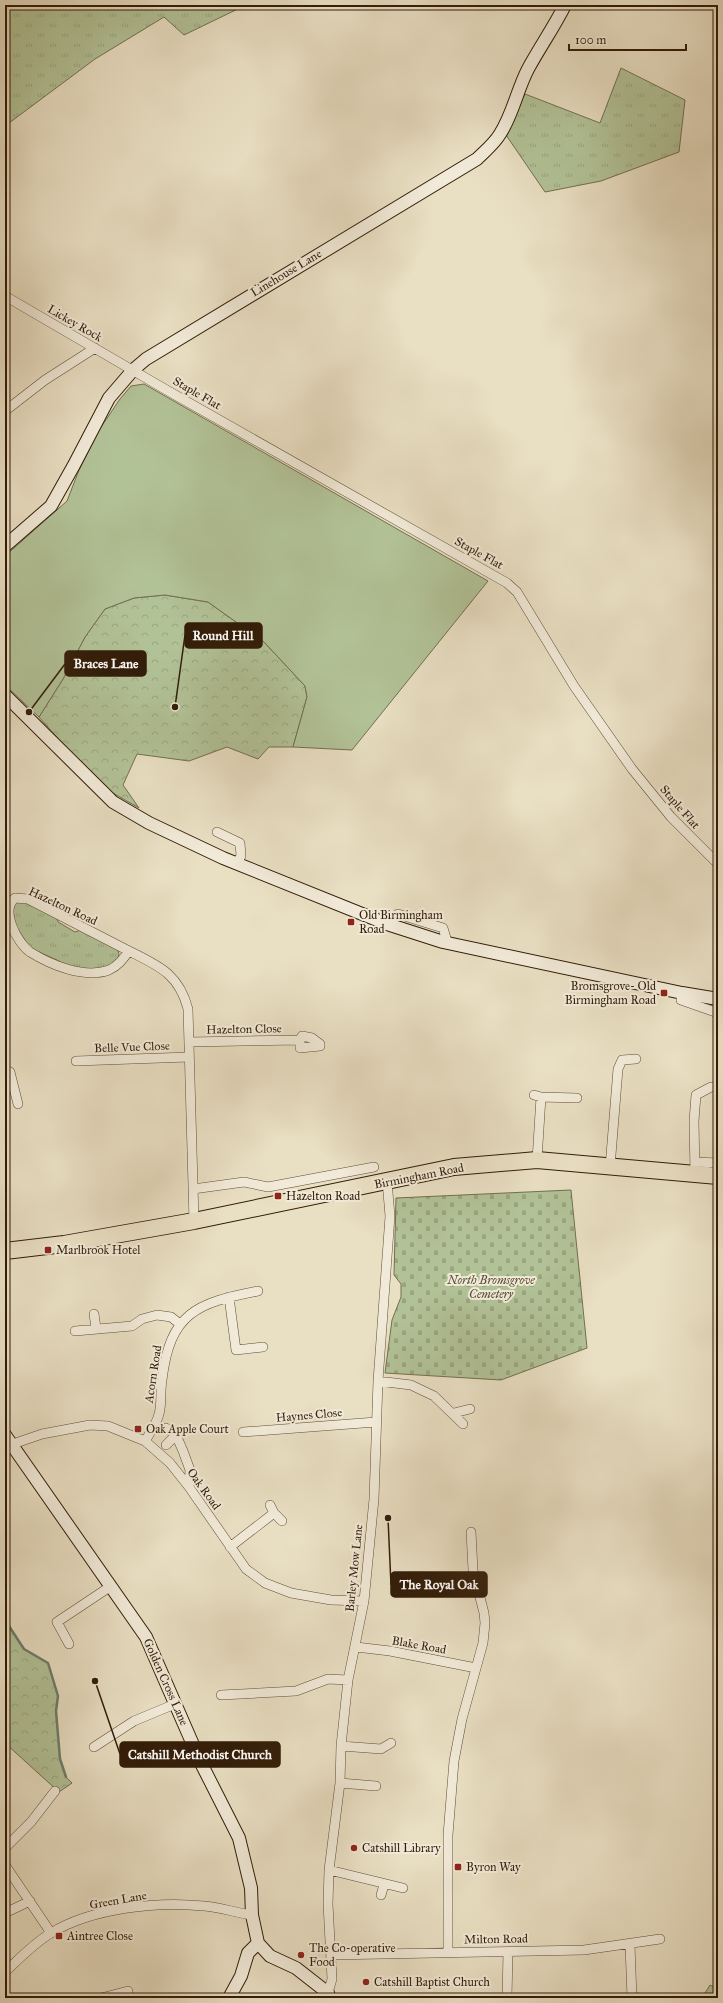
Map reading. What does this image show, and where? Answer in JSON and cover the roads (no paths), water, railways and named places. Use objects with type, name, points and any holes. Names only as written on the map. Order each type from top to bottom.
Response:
[{"type":"highway","name":"Birmingham Road","points":[[5,1251],[64,1244],[194,1221],[454,1167],[537,1160],[610,1167],[695,1168],[718,1176]]},
{"type":"main road","name":"Linehouse Lane","points":[[5,546],[51,506],[109,398],[133,370],[165,346],[477,159],[492,145],[500,134],[528,69],[566,5]]},
{"type":"main road","points":[[5,695],[34,726],[113,802],[149,823],[237,863],[387,924],[443,942],[682,993],[718,999]]},
{"type":"main road","name":"Golden Cross Lane","points":[[8,1440],[146,1637],[201,1763],[239,1838],[251,1888],[252,1915],[258,1943]]},
{"type":"main road","points":[[229,1998],[241,1976],[248,1953],[258,1943],[270,1956],[296,1968],[328,1995]]},
{"type":"street","name":"Lickey Rock","points":[[5,296],[133,370]]},
{"type":"street","points":[[5,411],[45,380],[95,348]]},
{"type":"street","name":"Staple Flat","points":[[133,370],[507,583],[517,592],[574,686],[632,769],[671,817],[718,864]]},
{"type":"street","points":[[217,832],[240,843],[241,856],[237,863]]},
{"type":"street","name":"Hazelton Road","points":[[129,951],[119,964],[108,970],[93,972],[73,971],[48,962],[29,951],[15,934],[7,918],[7,908],[15,898],[28,899],[158,965],[179,984],[185,996],[188,1009],[194,1221]]},
{"type":"street","points":[[682,993],[682,1000],[718,1013]]},
{"type":"street","name":"Hazelton Close","points":[[189,1042],[300,1040]]},
{"type":"street","name":"Belle Vue Close","points":[[76,1061],[189,1057]]},
{"type":"street","points":[[610,1167],[618,1069],[622,1060],[636,1059]]},
{"type":"street","points":[[5,1070],[10,1072],[18,1104]]},
{"type":"street","points":[[711,1087],[696,1095],[694,1121],[695,1168],[718,1163]]},
{"type":"street","points":[[537,1160],[537,1096],[577,1098]]},
{"type":"street","points":[[193,1188],[244,1182],[268,1187],[374,1167]]},
{"type":"street","name":"Barley Mow Lane","points":[[328,1995],[332,1979],[328,1904],[330,1870],[340,1783],[341,1746],[348,1680],[356,1647],[364,1601],[374,1500],[378,1381],[390,1216],[387,1181]]},
{"type":"street","name":"Acorn Road","points":[[145,1441],[159,1414],[162,1380],[167,1351],[170,1340],[180,1324],[192,1312],[214,1301],[258,1291]]},
{"type":"street","points":[[229,1297],[236,1350],[263,1347]]},
{"type":"street","points":[[94,1314],[96,1328]]},
{"type":"street","points":[[75,1331],[132,1326],[142,1319],[157,1315],[171,1317],[180,1324]]},
{"type":"street","points":[[378,1381],[411,1385],[434,1396],[454,1413],[464,1424]]},
{"type":"street","points":[[454,1413],[470,1409]]},
{"type":"street","name":"Haynes Close","points":[[244,1432],[376,1422]]},
{"type":"street","name":"Oak Road","points":[[8,1440],[90,1425],[108,1426],[145,1441],[170,1463],[189,1487],[246,1569],[265,1583],[282,1590],[331,1600],[364,1601]]},
{"type":"street","points":[[166,1428],[176,1435],[190,1470],[189,1487]]},
{"type":"street","points":[[166,1445],[176,1435]]},
{"type":"street","points":[[270,1504],[274,1513],[282,1521]]},
{"type":"street","points":[[230,1547],[274,1513]]},
{"type":"street","points":[[448,1952],[448,1835],[454,1761],[462,1719],[483,1643],[485,1623],[484,1613],[473,1570],[471,1532]]},
{"type":"street","points":[[69,1644],[57,1622],[111,1586]]},
{"type":"street","name":"Blake Road","points":[[356,1647],[390,1651],[476,1668]]},
{"type":"street","points":[[221,1695],[296,1691],[328,1679],[348,1680]]},
{"type":"street","points":[[94,1747],[134,1721],[175,1704]]},
{"type":"street","points":[[97,1732],[102,1741]]},
{"type":"street","points":[[341,1746],[381,1750],[390,1743]]},
{"type":"street","points":[[340,1783],[376,1786]]},
{"type":"street","points":[[5,1848],[31,1822],[55,1791]]},
{"type":"street","points":[[5,1865],[51,1933]]},
{"type":"street","points":[[330,1870],[365,1878],[384,1885],[403,1888]]},
{"type":"street","points":[[381,1895],[384,1885]]},
{"type":"street","points":[[5,1913],[30,1901]]},
{"type":"street","name":"Green Lane","points":[[5,1972],[51,1933],[82,1919],[102,1913],[168,1904],[206,1906],[252,1915]]},
{"type":"street","name":"Milton Road","points":[[331,1955],[584,1950],[630,1945],[660,1939]]},
{"type":"street","points":[[630,1945],[632,1998]]},
{"type":"street","points":[[507,1998],[508,1952]]},
{"type":"street","points":[[101,1998],[128,1991]]},
{"type":"waterway","points":[[5,1620],[24,1649],[48,1663],[58,1696],[56,1711],[60,1759],[66,1777]]},
{"type":"place","name":"Round Hill","points":[[175,707]]},
{"type":"place","name":"Braces Lane","points":[[29,712]]},
{"type":"place","name":"Old Birmingham Road","points":[[351,922]]},
{"type":"place","name":"Bromsgrove- Old Birmingham Road","points":[[664,993]]},
{"type":"place","name":"Hazelton Road","points":[[278,1196]]},
{"type":"place","name":"Marlbrook Hotel","points":[[48,1250]]},
{"type":"place","name":"Oak Apple Court","points":[[138,1429]]},
{"type":"place","name":"The Royal Oak","points":[[388,1518]]},
{"type":"place","name":"Catshill Methodist Church","points":[[95,1681]]},
{"type":"place","name":"Catshill Library","points":[[354,1848]]},
{"type":"place","name":"Byron Way","points":[[458,1867]]},
{"type":"place","name":"Aintree Close","points":[[59,1936]]},
{"type":"place","name":"The Co-operative Food","points":[[301,1955]]},
{"type":"place","name":"Catshill Baptist Church","points":[[366,1982]]},
{"type":"park label","name":"North Bromsgrove Cemetery","points":[[491,1287]]}]
